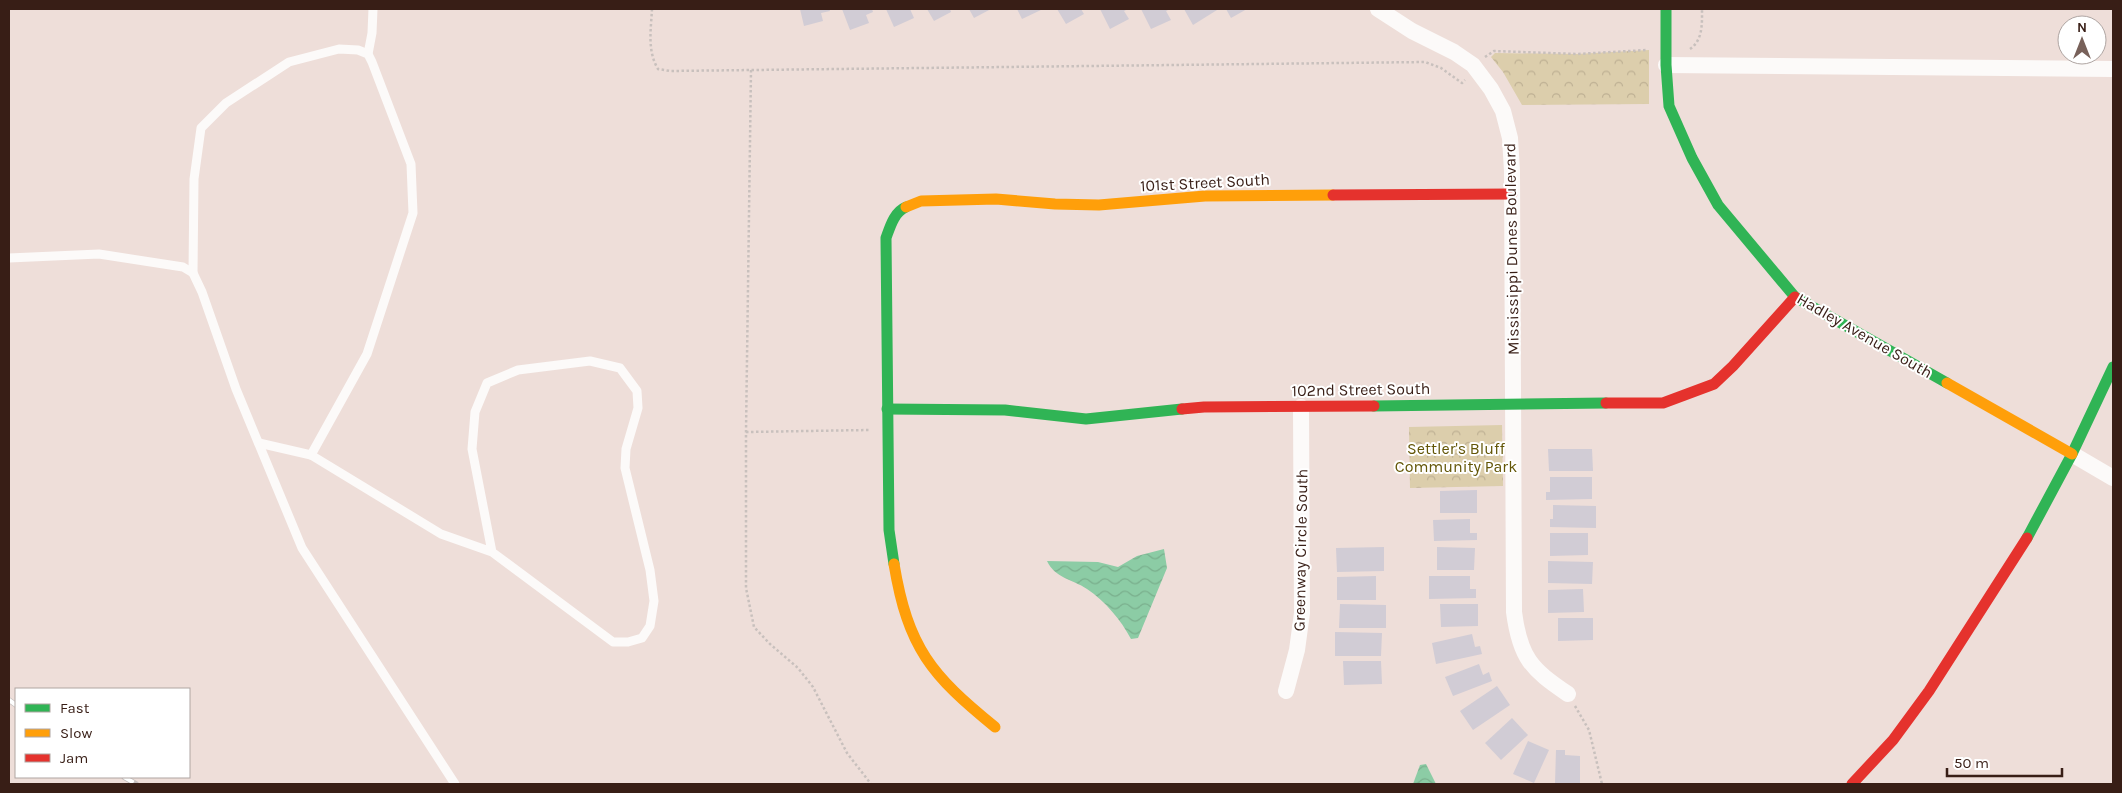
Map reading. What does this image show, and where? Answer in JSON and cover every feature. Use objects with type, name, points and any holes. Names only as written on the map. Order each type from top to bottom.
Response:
[{"type":"street","name":"Mississippi Dunes Boulevard","points":[[1378,9],[1412,31],[1454,52],[1473,65],[1503,111],[1510,138],[1512,194],[1514,612],[1517,638],[1527,658],[1540,675],[1568,694]]},
{"type":"street","name":"Hadley Avenue South","points":[[1666,9],[1669,106],[1692,158],[1718,205],[1795,297],[2113,478]]},
{"type":"street","points":[[1666,57],[2113,69]]},
{"type":"street","name":"101st Street South","points":[[887,409],[886,238],[893,220],[901,209],[921,201],[996,199],[1055,204],[1099,205],[1205,196],[1512,194]]},
{"type":"street","name":"102nd Street South","points":[[887,409],[1005,410],[1086,419],[1204,407],[1663,403],[1714,384],[1733,366],[1795,297]]},
{"type":"street","points":[[1852,784],[1893,740],[1929,691],[2020,550],[2072,454],[2113,367]]},
{"type":"street","name":"Greenway Circle South","points":[[1286,691],[1297,650],[1302,613],[1301,407]]},
{"type":"street","points":[[887,409],[889,530],[894,572],[906,620],[921,652],[950,688],[995,726]]},
{"type":"lane","points":[[310,455],[367,354],[413,213],[411,164],[376,70],[368,54],[372,33],[373,9]]},
{"type":"lane","points":[[368,54],[358,50],[338,49],[289,62],[226,103],[201,128],[194,179],[193,273],[202,292],[236,389],[302,548],[455,784]]},
{"type":"lane","points":[[9,258],[99,254],[183,267],[193,273]]},
{"type":"lane","points":[[259,444],[310,455],[441,534],[492,552],[613,642],[628,642],[642,638],[650,626],[654,601],[650,570],[626,468],[626,449],[638,408],[637,391],[620,368],[590,361],[518,370],[487,383],[475,412],[472,449],[492,552]]},
{"type":"path","points":[[652,9],[650,45],[653,62],[658,69],[670,71],[1425,62],[1441,68],[1462,83],[1486,56],[1494,51],[1577,54],[1639,50]]},
{"type":"path","points":[[1666,57],[1691,49],[1699,40],[1702,31],[1702,9]]},
{"type":"path","points":[[751,70],[746,432],[746,588],[754,627],[770,644],[798,668],[813,687],[847,753],[871,784]]},
{"type":"path","points":[[746,432],[872,430]]},
{"type":"path","points":[[1568,694],[1589,730],[1602,784]]},
{"type":"green space","points":[[1649,50],[1649,104],[1522,105],[1503,72],[1491,57],[1495,53],[1577,54]]},
{"type":"green space","name":"Settler's Bluff Community Park","points":[[1502,425],[1503,486],[1410,488],[1409,427]]},
{"type":"water","points":[[1164,549],[1167,568],[1138,638],[1131,639],[1117,618],[1100,599],[1087,589],[1059,575],[1050,567],[1047,561],[1098,562],[1118,567],[1137,556]]},
{"type":"water","points":[[1426,764],[1436,784],[1413,784],[1420,765]]},
{"type":"building","points":[[800,9],[829,9],[830,11],[821,13],[823,21],[804,26]]},
{"type":"building","points":[[842,9],[872,9],[873,12],[866,15],[869,23],[850,30]]},
{"type":"building","points":[[886,9],[910,9],[914,18],[894,27]]},
{"type":"building","points":[[927,9],[950,9],[951,12],[934,21]]},
{"type":"building","points":[[969,9],[991,9],[974,18]]},
{"type":"building","points":[[1017,9],[1043,9],[1022,19]]},
{"type":"building","points":[[1057,9],[1081,9],[1084,14],[1066,24]]},
{"type":"building","points":[[1100,9],[1128,9],[1124,11],[1129,19],[1110,29]]},
{"type":"building","points":[[1141,9],[1170,9],[1166,11],[1171,20],[1151,29]]},
{"type":"building","points":[[1184,9],[1216,9],[1217,10],[1193,25]]},
{"type":"building","points":[[1226,9],[1247,9],[1231,18]]},
{"type":"building","points":[[1548,449],[1592,449],[1593,471],[1549,471]]},
{"type":"building","points":[[1550,477],[1592,477],[1592,499],[1546,500],[1546,492],[1550,492]]},
{"type":"building","points":[[1477,490],[1477,513],[1440,513],[1440,491]]},
{"type":"building","points":[[1553,505],[1596,506],[1596,528],[1550,527],[1550,519],[1553,519]]},
{"type":"building","points":[[1470,519],[1470,533],[1477,533],[1477,540],[1434,541],[1433,520]]},
{"type":"building","points":[[1550,533],[1588,533],[1588,555],[1550,556]]},
{"type":"building","points":[[1384,547],[1384,571],[1337,572],[1336,548]]},
{"type":"building","points":[[1437,547],[1475,548],[1474,570],[1437,570]]},
{"type":"building","points":[[1548,561],[1593,562],[1592,584],[1548,583]]},
{"type":"building","points":[[1376,576],[1376,600],[1337,600],[1337,577]]},
{"type":"building","points":[[1429,576],[1470,576],[1470,589],[1476,589],[1476,598],[1429,599]]},
{"type":"building","points":[[1583,589],[1584,612],[1548,613],[1548,590]]},
{"type":"building","points":[[1340,604],[1386,605],[1386,628],[1339,628]]},
{"type":"building","points":[[1440,604],[1478,604],[1478,626],[1441,627]]},
{"type":"building","points":[[1558,618],[1593,618],[1593,640],[1558,641]]},
{"type":"building","points":[[1335,632],[1382,633],[1381,656],[1335,656]]},
{"type":"building","points":[[1472,634],[1475,647],[1480,646],[1482,654],[1436,664],[1432,643]]},
{"type":"building","points":[[1343,661],[1381,661],[1382,684],[1344,685]]},
{"type":"building","points":[[1479,664],[1483,675],[1489,672],[1492,681],[1453,696],[1445,677]]},
{"type":"building","points":[[1497,686],[1510,705],[1473,730],[1460,711]]},
{"type":"building","points":[[1512,718],[1528,735],[1501,760],[1485,743]]},
{"type":"building","points":[[1528,741],[1549,750],[1534,783],[1513,774]]},
{"type":"building","points":[[1556,750],[1565,750],[1565,755],[1580,756],[1580,784],[1555,784]]},
{"type":"railway","points":[[9,700],[15,704]]},
{"type":"railway","points":[[126,778],[136,784]]},
{"type":"traffic: fast","points":[[1666,9],[1666,65],[1669,106],[1692,158],[1718,205],[1795,297],[1947,383]]},
{"type":"traffic: fast","points":[[894,564],[889,530],[886,238],[895,216],[906,207]]},
{"type":"traffic: fast","points":[[2027,538],[2072,454],[2113,367]]},
{"type":"traffic: fast","points":[[1374,406],[1606,403]]},
{"type":"traffic: fast","points":[[887,409],[1005,410],[1086,419],[1182,409]]},
{"type":"traffic: slow","points":[[906,207],[921,201],[996,199],[1055,204],[1099,205],[1205,196],[1333,195]]},
{"type":"traffic: slow","points":[[1947,383],[2072,454]]},
{"type":"traffic: slow","points":[[894,564],[907,618],[915,639],[926,658],[954,691],[995,727]]},
{"type":"traffic: jam","points":[[1333,195],[1512,194]]},
{"type":"traffic: jam","points":[[1606,403],[1663,403],[1714,384],[1733,366],[1795,297]]},
{"type":"traffic: jam","points":[[1182,409],[1204,407],[1374,406]]},
{"type":"traffic: jam","points":[[1852,784],[1893,740],[1929,691],[2027,538]]}]
